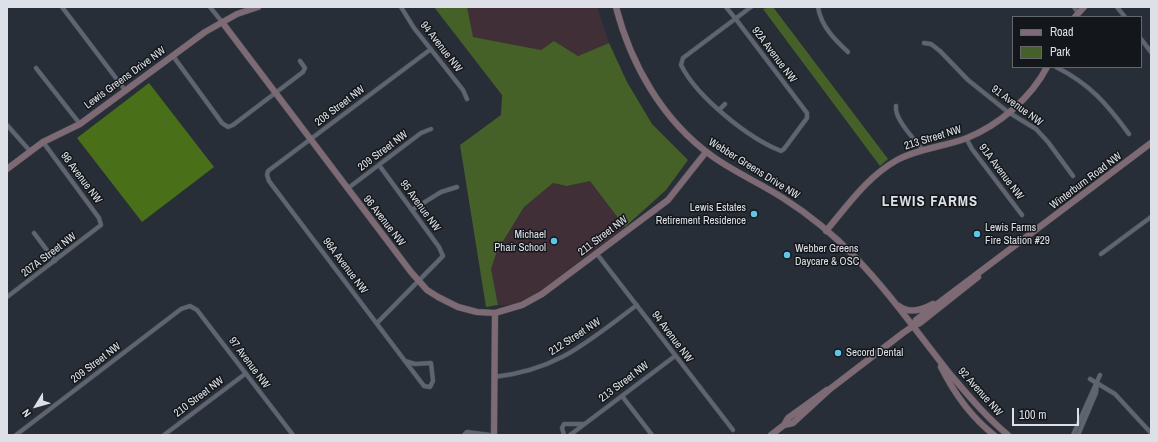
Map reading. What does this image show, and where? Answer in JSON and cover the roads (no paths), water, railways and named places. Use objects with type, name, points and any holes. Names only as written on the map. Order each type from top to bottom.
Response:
[{"type":"street","points":[[62,7],[125,90]]},
{"type":"street","name":"96 Avenue NW","points":[[210,7],[347,189],[427,290],[447,303],[468,310],[495,313]]},
{"type":"street","name":"Lewis Greens Drive NW","points":[[7,169],[43,142],[80,124],[205,32],[237,14],[258,7]]},
{"type":"street","name":"94 Avenue NW","points":[[401,7],[414,28],[463,90],[467,99]]},
{"type":"street","name":"Webber Greens Drive NW","points":[[616,7],[629,47],[645,80],[672,119],[706,152],[783,198],[854,255],[894,302],[912,326]]},
{"type":"street","name":"92A Avenue NW","points":[[719,110],[744,131],[781,151],[807,118],[807,113],[726,7]]},
{"type":"street","points":[[726,104],[719,110],[700,90],[683,68],[681,61],[751,7]]},
{"type":"street","points":[[818,7],[820,19],[836,41],[848,52]]},
{"type":"street","points":[[1074,7],[1077,15],[1084,7]]},
{"type":"street","points":[[1118,7],[1124,16]]},
{"type":"street","points":[[1142,39],[1151,52]]},
{"type":"street","name":"91 Avenue NW","points":[[924,43],[930,44],[940,51],[968,80],[1008,112],[1040,133],[1073,176]]},
{"type":"street","name":"208 Street NW","points":[[269,181],[267,175],[268,170],[431,49]]},
{"type":"street","points":[[173,56],[222,123],[228,126],[233,125],[304,71],[305,68],[300,62]]},
{"type":"street","points":[[36,68],[80,124]]},
{"type":"street","name":"213 Street NW","points":[[826,231],[857,194],[874,177],[896,161],[923,150],[966,138],[986,128],[1008,112],[1032,90],[1047,68]]},
{"type":"street","points":[[1058,68],[1076,78],[1094,91],[1129,134]]},
{"type":"street","points":[[896,106],[896,113],[900,120],[923,150]]},
{"type":"street","points":[[7,125],[30,151]]},
{"type":"street","name":"209 Street NW","points":[[347,189],[421,133],[431,129]]},
{"type":"street","name":"91A Avenue NW","points":[[966,138],[972,149],[1022,215]]},
{"type":"street","name":"98 Avenue NW","points":[[43,142],[99,218],[101,225]]},
{"type":"street","name":"Winterburn Road NW","points":[[912,326],[916,320],[993,264],[1134,157],[1151,142]]},
{"type":"street","name":"Winterburn Road NW","points":[[1134,157],[1151,147]]},
{"type":"street","name":"211 Street NW","points":[[495,313],[513,309],[535,299],[668,200],[706,152]]},
{"type":"street","name":"95 Avenue NW","points":[[379,165],[439,247],[442,256],[441,259],[419,281]]},
{"type":"street","name":"96A Avenue NW","points":[[269,181],[377,323],[405,361],[424,386],[430,387],[433,380],[431,363],[415,364],[405,361]]},
{"type":"street","points":[[412,210],[437,194],[457,187]]},
{"type":"street","points":[[1101,254],[1151,217]]},
{"type":"street","name":"207A Street NW","points":[[7,297],[101,225]]},
{"type":"street","points":[[34,232],[55,261]]},
{"type":"street","name":"94 Avenue NW","points":[[597,254],[733,430]]},
{"type":"street","name":"Winterburn Road NW","points":[[771,435],[784,425],[788,418],[822,392],[830,389],[912,326],[920,323],[968,287],[993,264]]},
{"type":"street","points":[[377,323],[419,281]]},
{"type":"street","points":[[894,302],[906,310],[915,310],[931,305],[950,295]]},
{"type":"street","name":"212 Street NW","points":[[494,377],[529,372],[551,364],[577,349],[636,305]]},
{"type":"street","name":"209 Street NW","points":[[16,435],[187,306]]},
{"type":"street","name":"97 Avenue NW","points":[[187,306],[197,310],[293,435]]},
{"type":"street","points":[[494,435],[495,313]]},
{"type":"street","name":"92 Avenue NW","points":[[912,326],[938,360],[976,404],[1008,435]]},
{"type":"street","name":"213 Street NW","points":[[570,435],[675,356]]},
{"type":"street","name":"92 Avenue NW","points":[[938,360],[949,383],[960,399],[976,419],[994,435]]},
{"type":"street","name":"210 Street NW","points":[[164,435],[245,374]]},
{"type":"street","points":[[1078,435],[1096,393],[1100,375]]},
{"type":"street","points":[[1090,379],[1115,394],[1151,433]]},
{"type":"street","points":[[1073,435],[1091,391],[1097,383]]},
{"type":"street","points":[[622,396],[652,435]]},
{"type":"street","points":[[564,435],[562,428],[564,424],[584,424]]},
{"type":"street","points":[[464,435],[467,432],[490,435]]},
{"type":"place","name":"Lewis Estates Retirement Residence","points":[[754,214]]},
{"type":"place","name":"Lewis Farms Fire Station #29","points":[[977,234]]},
{"type":"place","name":"Michael Phair School","points":[[554,241]]},
{"type":"place","name":"Webber Greens Daycare & OSC","points":[[787,255]]},
{"type":"place","name":"Secord Dental","points":[[838,353]]},
{"type":"district","name":"LEWIS FARMS","points":[[930,202]]}]
